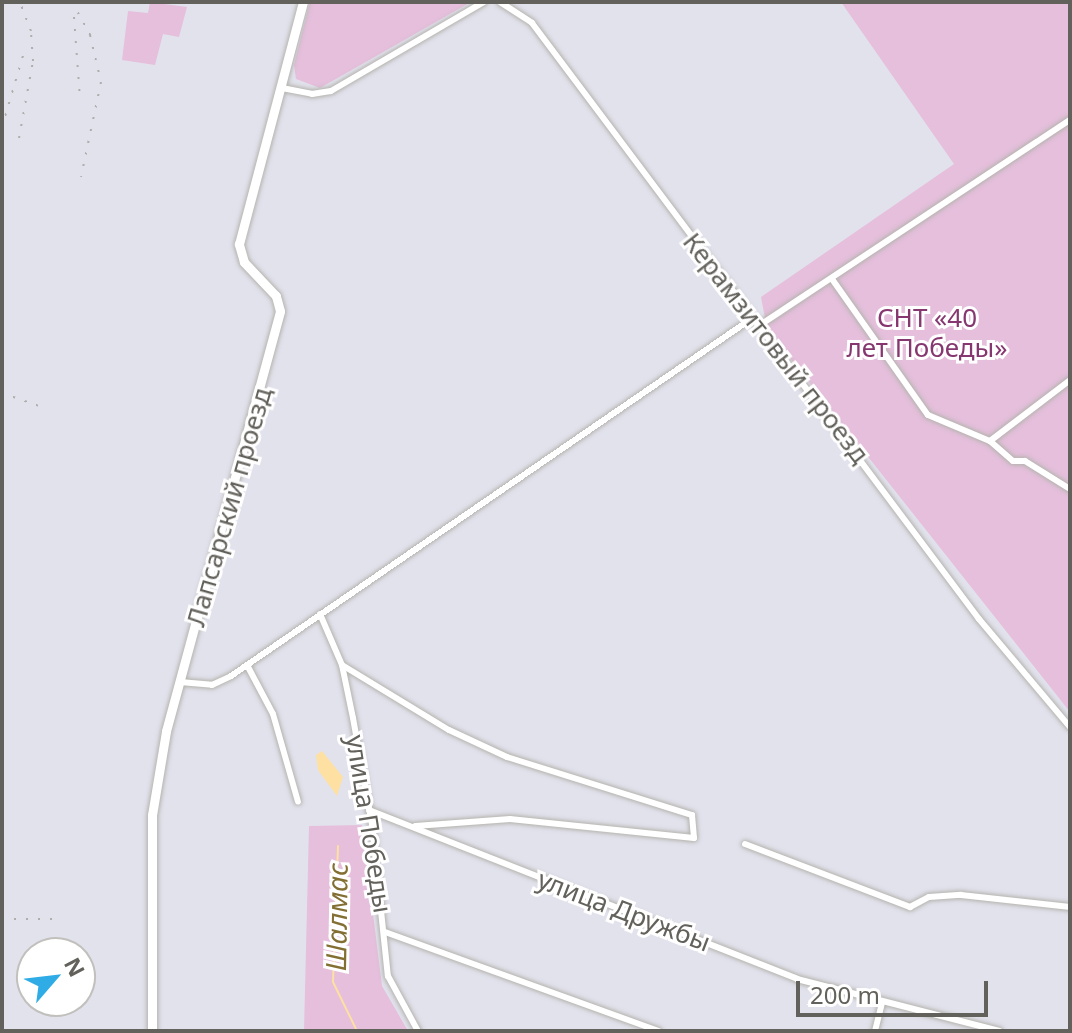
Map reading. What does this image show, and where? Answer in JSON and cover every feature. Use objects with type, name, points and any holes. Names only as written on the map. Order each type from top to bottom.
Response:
[{"type":"street","name":"Лапсарский проезд","points":[[152,1031],[152,815],[180,682],[280,311],[276,296],[244,262],[239,244],[303,2]]},
{"type":"street","points":[[282,88],[312,94],[331,91],[484,2]]},
{"type":"street","name":"Керамзитовый проезд","points":[[500,2],[532,23],[757,327],[1045,704],[1070,727]]},
{"type":"street","points":[[757,327],[1070,120]]},
{"type":"street","points":[[832,279],[928,415],[990,441],[1013,461],[1025,461],[1070,489]]},
{"type":"street","points":[[180,682],[212,685],[247,665],[751,319]]},
{"type":"street","points":[[990,441],[1070,380]]},
{"type":"street","name":"улица Победы","points":[[320,614],[342,665],[369,810],[388,976],[418,1031]]},
{"type":"street","points":[[247,665],[273,714],[298,802]]},
{"type":"street","points":[[342,665],[449,730],[507,757],[692,815],[694,838],[510,819],[415,826]]},
{"type":"street","name":"улица Дружбы","points":[[369,810],[797,979],[999,1031]]},
{"type":"street","points":[[745,844],[910,907],[929,897],[956,895],[1070,907]]},
{"type":"street","points":[[385,932],[659,1031]]},
{"type":"street","points":[[875,1031],[882,1003]]},
{"type":"green space","points":[[150,2],[187,7],[179,37],[163,34],[155,65],[122,60],[128,11],[148,13]]},
{"type":"green space","points":[[310,2],[471,2],[320,88],[296,79],[294,65]]},
{"type":"green space","name":"СНТ «40 лет Победы»","points":[[841,2],[1070,2],[1070,712],[767,329],[761,297],[954,164]]},
{"type":"green space","points":[[362,825],[382,986],[408,1031],[304,1031],[309,826]]},
{"type":"shaded area","points":[[322,751],[343,777],[337,796],[318,770],[316,755]]},
{"type":"waterway","name":"Шалмас","points":[[338,846],[333,982],[357,1031]]},
{"type":"railway","points":[[19,138],[33,61],[31,31],[20,2]]},
{"type":"railway","points":[[72,2],[90,35],[101,82],[81,177]]},
{"type":"railway","points":[[74,17],[80,99]]},
{"type":"railway","points":[[2,127],[25,49]]},
{"type":"railway","points":[[2,393],[42,407]]},
{"type":"railway","points":[[2,919],[62,919]]}]
